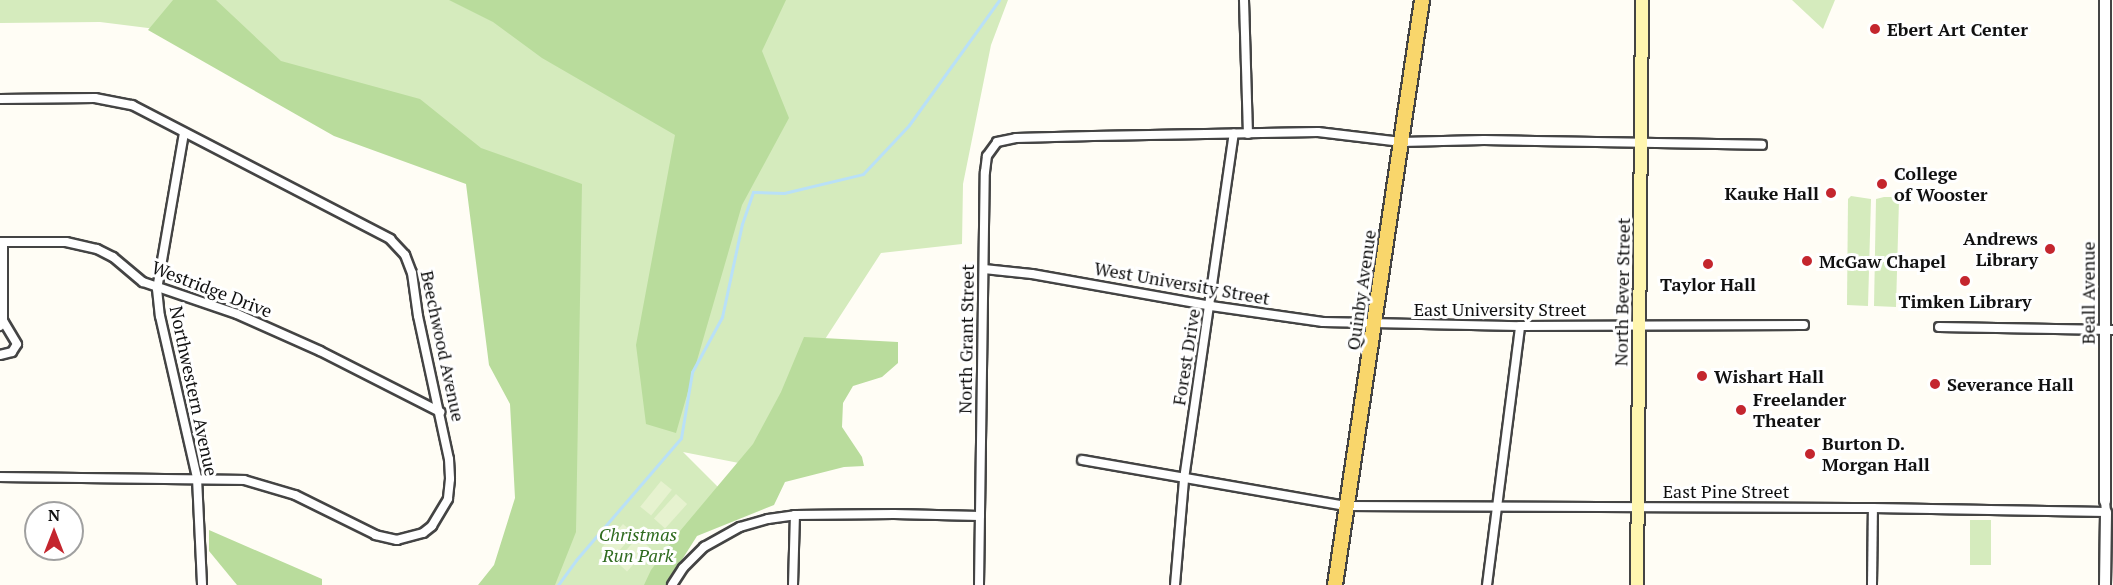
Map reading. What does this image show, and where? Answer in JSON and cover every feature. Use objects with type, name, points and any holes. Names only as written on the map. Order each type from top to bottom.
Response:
[{"type":"main road","name":"Quinby Avenue","points":[[1335,585],[1422,0]]},
{"type":"main road","name":"North Bever Street","points":[[1637,585],[1642,0]]},
{"type":"street","points":[[1244,0],[1248,134]]},
{"type":"street","name":"Beall Avenue","points":[[2105,0],[2109,330],[2105,585]]},
{"type":"street","name":"Beechwood Avenue","points":[[0,99],[117,100],[132,105],[390,239],[405,255],[412,273],[422,338],[449,459],[448,499],[432,526],[423,533],[405,538],[385,539],[295,495],[244,480],[0,477]]},
{"type":"street","name":"North Grant Street","points":[[979,585],[987,156],[992,147],[1003,139],[1318,132],[1401,142],[1484,140],[1641,145],[1762,145]]},
{"type":"street","name":"Northwestern Avenue","points":[[184,133],[158,289],[160,316],[197,478],[202,585]]},
{"type":"street","name":"Forest Drive","points":[[1175,585],[1184,479],[1211,306],[1234,134]]},
{"type":"street","points":[[0,355],[12,352],[16,344],[2,323],[2,242]]},
{"type":"street","name":"Westridge Drive","points":[[2,242],[81,244],[113,257],[143,282],[237,314],[320,351],[440,412]]},
{"type":"street","name":"West University Street","points":[[984,269],[1032,274],[1211,306],[1323,322],[1375,324]]},
{"type":"street","name":"East University Street","points":[[1375,324],[1804,325]]},
{"type":"street","points":[[1487,585],[1520,326]]},
{"type":"street","points":[[1939,327],[2109,330]]},
{"type":"street","name":"East Pine Street","points":[[1082,460],[1346,506],[1873,508],[2106,512]]},
{"type":"street","points":[[1872,585],[1873,508]]},
{"type":"street","points":[[793,585],[795,515]]},
{"type":"street","points":[[672,585],[683,568],[704,547],[741,527],[768,519],[795,515],[980,516]]},
{"type":"green space","name":"Christmas Run Park","points":[[0,0],[1008,0],[991,45],[963,184],[962,244],[881,253],[744,464],[683,452],[720,489],[661,585],[533,585],[527,282],[467,176],[204,35],[100,22],[0,23]]},
{"type":"green space","points":[[173,0],[216,0],[281,61],[420,99],[481,148],[582,184],[576,532],[555,585],[478,585],[494,565],[515,498],[510,404],[489,365],[466,184],[334,136],[148,30]]},
{"type":"green space","points":[[449,0],[786,0],[762,51],[789,118],[742,205],[676,433],[646,424],[636,345],[675,135],[542,58],[493,22]]},
{"type":"green space","points":[[1792,0],[1835,0],[1823,29]]},
{"type":"green space","points":[[1851,196],[1871,199],[1868,306],[1847,305],[1848,199]]},
{"type":"green space","points":[[1895,197],[1899,200],[1896,307],[1874,306],[1876,199]]},
{"type":"green space","points":[[804,337],[898,342],[898,363],[882,377],[853,386],[843,403],[842,427],[862,457],[864,466],[844,467],[785,482],[774,505],[697,536],[666,585],[644,585],[651,570],[680,531],[753,444],[781,392]]},
{"type":"green space","points":[[661,481],[672,490],[651,515],[640,507]]},
{"type":"green space","points":[[676,494],[687,504],[665,529],[654,519]]},
{"type":"green space","points":[[1970,520],[1991,520],[1991,565],[1970,565]]},
{"type":"green space","points":[[623,524],[634,534],[612,559],[601,549]]},
{"type":"green space","points":[[209,530],[322,579],[322,585],[237,585],[209,551]]},
{"type":"green space","name":"Christmas Run Park","points":[[638,537],[649,547],[627,572],[616,562]]},
{"type":"waterway","points":[[558,585],[576,560],[681,438],[692,372],[722,317],[742,224],[753,192],[784,193],[863,174],[909,125],[999,0]]},
{"type":"place","name":"Ebert Art Center","points":[[1875,29]]},
{"type":"place","name":"College of Wooster","points":[[1882,184]]},
{"type":"place","name":"Kauke Hall","points":[[1831,193]]},
{"type":"place","name":"Andrews Library","points":[[2050,249]]},
{"type":"place","name":"McGaw Chapel","points":[[1807,261]]},
{"type":"place","name":"Taylor Hall","points":[[1708,264]]},
{"type":"place","name":"Timken Library","points":[[1965,281]]},
{"type":"place","name":"Wishart Hall","points":[[1702,376]]},
{"type":"place","name":"Severance Hall","points":[[1935,384]]},
{"type":"place","name":"Freelander Theater","points":[[1741,410]]},
{"type":"place","name":"Burton D. Morgan Hall","points":[[1810,454]]}]
